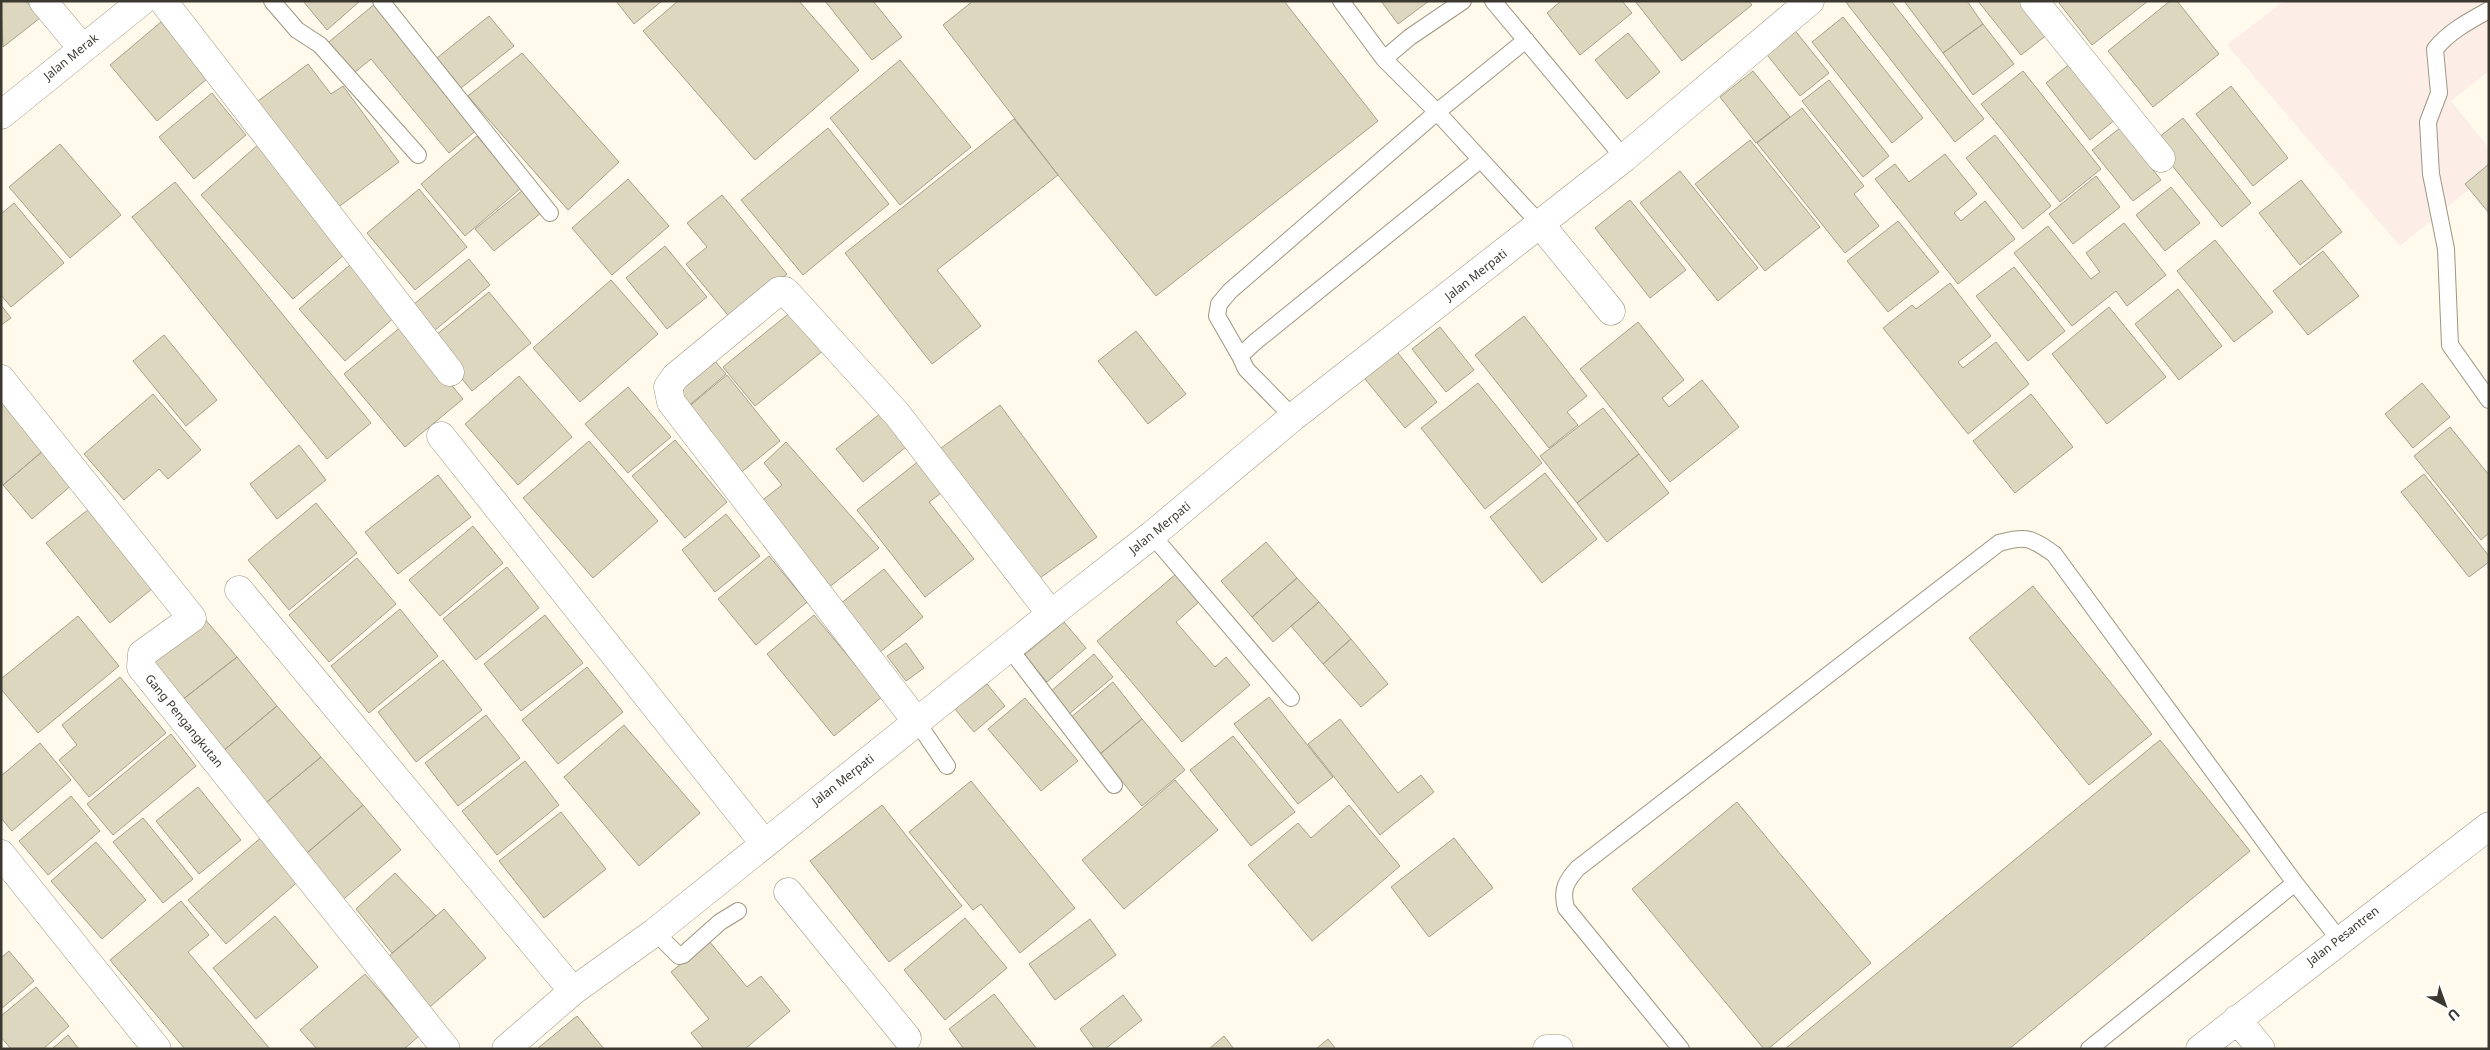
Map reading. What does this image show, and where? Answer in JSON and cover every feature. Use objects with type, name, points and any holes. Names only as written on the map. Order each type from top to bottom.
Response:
[{"type":"street","points":[[43,1],[82,48]]},
{"type":"street","name":"Jalan Merak","points":[[1,114],[142,1]]},
{"type":"street","points":[[163,1],[450,372]]},
{"type":"street","name":"Jalan Merpati","points":[[506,1049],[573,991],[655,932],[1051,614],[1152,536],[1293,417],[1624,158],[1810,1]]},
{"type":"street","points":[[2034,1],[2161,158]]},
{"type":"street","points":[[1540,224],[1611,310]]},
{"type":"street","points":[[917,722],[671,402],[668,387],[675,377],[779,291],[785,291],[788,294],[897,414],[1051,614]]},
{"type":"street","name":"Gang Pengangkutan","points":[[1,379],[192,618],[142,654],[141,667],[446,1049]]},
{"type":"street","points":[[441,436],[764,843]]},
{"type":"street","points":[[239,590],[573,991]]},
{"type":"street","name":"Jalan Pesantren","points":[[2200,1049],[2340,939],[2489,826]]},
{"type":"street","points":[[1,854],[157,1049]]},
{"type":"street","points":[[788,892],[905,1045]]},
{"type":"street","points":[[2238,1019],[2261,1049]]},
{"type":"street","points":[[1547,1049],[1559,1049]]},
{"type":"lane","points":[[272,1],[297,30],[320,45],[418,155]]},
{"type":"lane","points":[[380,1],[550,213]]},
{"type":"lane","points":[[1341,1],[1384,59],[1437,112],[1540,224]]},
{"type":"lane","points":[[1384,59],[1410,36],[1462,1]]},
{"type":"lane","points":[[1493,1],[1624,158]]},
{"type":"lane","points":[[2489,10],[2459,27],[2435,49],[2439,93],[2428,122],[2431,174],[2446,249],[2450,346],[2489,400]]},
{"type":"lane","points":[[1293,417],[1246,369],[1217,316],[1219,304],[1230,291],[1437,112],[1526,40]]},
{"type":"lane","points":[[1240,356],[1254,342],[1480,160]]},
{"type":"lane","points":[[1152,536],[1291,698]]},
{"type":"lane","points":[[1681,1049],[1566,908],[1562,896],[1570,876],[1999,543],[2019,537],[2036,541],[2054,554],[2295,883],[2340,939]]},
{"type":"lane","points":[[1010,648],[1114,785]]},
{"type":"lane","points":[[917,722],[947,766]]},
{"type":"lane","points":[[2090,1049],[2295,883]]},
{"type":"lane","points":[[655,932],[679,956],[720,922],[738,911]]},
{"type":"shaded area","points":[[2284,1],[2489,1],[2489,71],[2451,101],[2489,148],[2489,173],[2400,246],[2227,45]]},
{"type":"building","points":[[1,1],[26,1],[40,18],[3,47]]},
{"type":"building","points":[[303,1],[360,1],[327,30]]},
{"type":"building","points":[[616,1],[662,1],[634,24]]},
{"type":"building","points":[[678,1],[799,1],[859,70],[755,160],[643,31]]},
{"type":"building","points":[[825,1],[873,1],[902,37],[872,60]]},
{"type":"building","points":[[973,1],[1284,1],[1378,121],[1156,296],[1058,175],[943,25]]},
{"type":"building","points":[[1381,1],[1429,1],[1398,24]]},
{"type":"building","points":[[1561,1],[1622,1],[1632,13],[1580,55],[1547,13]]},
{"type":"building","points":[[1635,1],[1749,1],[1752,5],[1682,61]]},
{"type":"building","points":[[1845,1],[1891,1],[1984,119],[1955,142]]},
{"type":"building","points":[[1904,1],[1967,1],[1983,24],[1943,53]]},
{"type":"building","points":[[1978,1],[2029,1],[2052,31],[2021,55]]},
{"type":"building","points":[[2061,1],[2148,1],[2092,45],[2059,3]]},
{"type":"building","points":[[2170,1],[2177,1],[2219,54],[2153,107],[2108,51]]},
{"type":"building","points":[[376,3],[479,128],[449,153],[371,59],[349,77],[324,46]]},
{"type":"building","points":[[489,16],[514,46],[461,88],[437,58]]},
{"type":"building","points":[[1843,17],[1923,118],[1892,143],[1812,42]]},
{"type":"building","points":[[161,22],[208,78],[157,121],[110,65]]},
{"type":"building","points":[[1983,24],[2014,64],[1973,95],[1943,53]]},
{"type":"building","points":[[1793,28],[1829,73],[1800,96],[1764,51]]},
{"type":"building","points":[[1628,33],[1660,72],[1627,99],[1595,60]]},
{"type":"building","points":[[522,53],[619,162],[568,210],[468,96]]},
{"type":"building","points":[[2076,59],[2121,115],[2090,140],[2046,83]]},
{"type":"building","points":[[900,60],[971,147],[900,205],[830,118]]},
{"type":"building","points":[[308,64],[331,94],[343,86],[399,162],[333,211],[254,104]]},
{"type":"building","points":[[1753,71],[1790,117],[1756,143],[1720,97]]},
{"type":"building","points":[[2023,71],[2101,169],[2060,202],[1981,104]]},
{"type":"building","points":[[1829,80],[1889,156],[1863,177],[1802,101]]},
{"type":"building","points":[[2231,86],[2288,158],[2253,186],[2196,114]]},
{"type":"building","points":[[212,93],[246,135],[194,179],[159,137]]},
{"type":"building","points":[[1802,108],[1864,186],[1854,194],[1879,226],[1845,253],[1757,143]]},
{"type":"building","points":[[2183,118],[2251,203],[2222,227],[2153,142]]},
{"type":"building","points":[[1014,119],[1058,175],[937,270],[981,326],[932,364],[845,253]]},
{"type":"building","points":[[828,128],[889,204],[803,275],[741,200]]},
{"type":"building","points":[[2120,128],[2161,180],[2133,201],[2092,150]]},
{"type":"building","points":[[1995,135],[2051,206],[2023,229],[1966,158]]},
{"type":"building","points":[[477,136],[521,188],[465,236],[421,184]]},
{"type":"building","points":[[1750,140],[1820,227],[1765,271],[1695,184]]},
{"type":"building","points":[[260,143],[352,248],[293,299],[201,195]]},
{"type":"building","points":[[60,144],[121,215],[70,258],[9,187]]},
{"type":"building","points":[[1945,154],[1977,194],[1954,213],[1961,221],[1985,201],[2015,239],[1958,284],[1875,179],[1895,164],[1909,182]]},
{"type":"building","points":[[2489,164],[2489,213],[2465,184]]},
{"type":"building","points":[[1680,171],[1758,268],[1718,301],[1640,203]]},
{"type":"building","points":[[2096,176],[2120,207],[2073,244],[2049,214]]},
{"type":"building","points":[[628,179],[669,226],[612,275],[572,228]]},
{"type":"building","points":[[2301,180],[2342,232],[2300,265],[2259,213]]},
{"type":"building","points":[[175,182],[371,423],[327,459],[132,217]]},
{"type":"building","points":[[2171,187],[2200,223],[2165,251],[2136,215]]},
{"type":"building","points":[[419,189],[467,247],[415,290],[367,233]]},
{"type":"building","points":[[523,190],[541,213],[494,251],[475,229]]},
{"type":"building","points":[[722,195],[787,274],[731,319],[686,264],[707,247],[687,223]]},
{"type":"building","points":[[1630,200],[1686,270],[1650,298],[1595,228]]},
{"type":"building","points":[[14,203],[64,263],[11,307],[1,295],[1,214]]},
{"type":"building","points":[[1898,221],[1939,272],[1888,312],[1847,261]]},
{"type":"building","points":[[2124,223],[2166,275],[2127,306],[2116,291],[2072,326],[2014,253],[2048,226],[2091,279],[2100,272],[2086,253]]},
{"type":"building","points":[[2215,240],[2273,312],[2234,342],[2177,271]]},
{"type":"building","points":[[665,246],[707,297],[667,329],[626,278]]},
{"type":"building","points":[[2323,251],[2359,296],[2308,335],[2273,291]]},
{"type":"building","points":[[469,259],[490,285],[435,330],[414,304]]},
{"type":"building","points":[[351,264],[397,315],[345,361],[299,309]]},
{"type":"building","points":[[2014,267],[2065,331],[2028,361],[1976,296]]},
{"type":"building","points":[[611,280],[658,334],[580,402],[533,348]]},
{"type":"building","points":[[1950,283],[1991,336],[1958,362],[1963,368],[1996,342],[2029,384],[1968,434],[1883,328],[1912,305],[1916,309]]},
{"type":"building","points":[[2178,289],[2222,346],[2179,380],[2135,324]]},
{"type":"building","points":[[489,292],[531,343],[472,391],[430,340]]},
{"type":"building","points":[[1,305],[11,318],[1,325]]},
{"type":"building","points":[[2109,307],[2166,377],[2107,424],[2052,354]]},
{"type":"building","points":[[792,311],[824,350],[755,406],[723,367]]},
{"type":"building","points":[[1524,316],[1587,396],[1567,412],[1578,425],[1549,448],[1475,355]]},
{"type":"building","points":[[1638,322],[1684,380],[1662,398],[1669,407],[1702,380],[1739,427],[1670,482],[1580,369]]},
{"type":"building","points":[[402,326],[463,399],[405,447],[344,374]]},
{"type":"building","points":[[1440,327],[1474,370],[1446,392],[1412,349]]},
{"type":"building","points":[[1136,331],[1186,394],[1148,424],[1098,361]]},
{"type":"building","points":[[164,335],[217,400],[186,426],[133,361]]},
{"type":"building","points":[[1394,348],[1437,402],[1405,428],[1361,374]]},
{"type":"building","points":[[714,360],[726,374],[685,409],[673,394]]},
{"type":"building","points":[[727,375],[780,441],[734,478],[681,413]]},
{"type":"building","points":[[519,376],[572,437],[518,485],[465,424]]},
{"type":"building","points":[[1478,383],[1542,463],[1485,509],[1421,428]]},
{"type":"building","points":[[2422,383],[2450,417],[2413,448],[2385,414]]},
{"type":"building","points":[[628,387],[671,437],[628,473],[585,424]]},
{"type":"building","points":[[153,394],[201,450],[168,479],[159,469],[124,500],[84,454]]},
{"type":"building","points":[[2031,394],[2073,447],[2015,493],[1973,441]]},
{"type":"building","points":[[1,400],[44,450],[3,485],[1,483]]},
{"type":"building","points":[[1000,405],[1097,537],[1033,583],[937,451]]},
{"type":"building","points":[[1603,408],[1639,454],[1577,503],[1540,456]]},
{"type":"building","points":[[886,409],[912,442],[863,482],[836,449]]},
{"type":"building","points":[[2450,427],[2489,475],[2489,533],[2481,540],[2414,456]]},
{"type":"building","points":[[675,440],[727,502],[685,538],[632,476]]},
{"type":"building","points":[[589,441],[658,521],[593,578],[523,498]]},
{"type":"building","points":[[786,442],[879,548],[828,588],[760,502],[782,485],[764,463]]},
{"type":"building","points":[[299,445],[326,480],[277,519],[250,484]]},
{"type":"building","points":[[44,450],[73,484],[32,519],[3,485]]},
{"type":"building","points":[[1639,454],[1669,493],[1607,542],[1577,503]]},
{"type":"building","points":[[920,460],[944,491],[929,502],[974,559],[925,597],[857,510]]},
{"type":"building","points":[[1545,473],[1597,539],[1542,583],[1490,517]]},
{"type":"building","points":[[2424,474],[2489,556],[2489,562],[2469,577],[2401,492]]},
{"type":"building","points":[[438,475],[471,517],[398,574],[365,532]]},
{"type":"building","points":[[316,503],[357,553],[289,610],[248,560]]},
{"type":"building","points":[[89,509],[153,588],[110,623],[46,543]]},
{"type":"building","points":[[726,514],[760,556],[715,592],[682,550]]},
{"type":"building","points":[[473,526],[503,563],[440,616],[409,580]]},
{"type":"building","points":[[1266,542],[1297,578],[1252,617],[1221,581]]},
{"type":"building","points":[[769,556],[807,602],[756,645],[718,599]]},
{"type":"building","points":[[357,558],[396,604],[329,662],[289,615]]},
{"type":"building","points":[[507,567],[539,608],[476,660],[443,619]]},
{"type":"building","points":[[884,569],[923,617],[874,657],[835,608]]},
{"type":"building","points":[[1176,574],[1199,602],[1176,622],[1215,667],[1226,657],[1250,685],[1182,742],[1097,641]]},
{"type":"building","points":[[1297,578],[1319,602],[1273,642],[1252,617]]},
{"type":"building","points":[[2033,586],[2152,734],[2089,785],[1969,638]]},
{"type":"building","points":[[1319,602],[1351,639],[1323,664],[1291,626]]},
{"type":"building","points":[[400,609],[438,656],[369,713],[331,666]]},
{"type":"building","points":[[545,615],[583,663],[521,711],[484,664]]},
{"type":"building","points":[[814,615],[882,697],[834,736],[767,654]]},
{"type":"building","points":[[78,616],[119,666],[38,733],[1,689],[1,679]]},
{"type":"building","points":[[204,618],[237,657],[177,704],[148,663]]},
{"type":"building","points":[[1064,622],[1086,648],[1047,682],[1024,655]]},
{"type":"building","points":[[1351,639],[1388,684],[1361,707],[1323,664]]},
{"type":"building","points":[[906,643],[924,668],[906,681],[887,656]]},
{"type":"building","points":[[1094,654],[1113,677],[1069,714],[1050,692]]},
{"type":"building","points":[[237,657],[277,706],[217,756],[177,704]]},
{"type":"building","points":[[443,660],[482,710],[416,762],[378,712]]},
{"type":"building","points":[[587,667],[623,712],[558,764],[522,720]]},
{"type":"building","points":[[120,677],[166,733],[89,797],[59,760],[77,745],[62,725]]},
{"type":"building","points":[[1113,682],[1142,719],[1100,754],[1070,718]]},
{"type":"building","points":[[987,684],[1005,706],[974,732],[955,709]]},
{"type":"building","points":[[1269,697],[1333,777],[1298,804],[1234,724]]},
{"type":"building","points":[[1025,698],[1078,761],[1041,791],[988,729]]},
{"type":"building","points":[[277,706],[321,757],[261,807],[217,756]]},
{"type":"building","points":[[486,715],[520,758],[458,806],[425,763]]},
{"type":"building","points":[[1142,719],[1185,770],[1142,806],[1100,754]]},
{"type":"building","points":[[1340,719],[1398,793],[1421,775],[1434,792],[1380,835],[1308,744]]},
{"type":"building","points":[[624,725],[700,813],[639,866],[564,777]]},
{"type":"building","points":[[171,734],[196,766],[113,835],[87,804]]},
{"type":"building","points":[[1233,736],[1295,812],[1251,846],[1190,770]]},
{"type":"building","points":[[2160,740],[2250,851],[2009,1049],[1785,1049]]},
{"type":"building","points":[[40,743],[71,780],[12,831],[1,818],[1,776]]},
{"type":"building","points":[[321,757],[363,805],[302,857],[261,807]]},
{"type":"building","points":[[525,761],[559,805],[497,855],[462,811]]},
{"type":"building","points":[[1175,780],[1218,830],[1124,909],[1082,860]]},
{"type":"building","points":[[971,781],[1075,908],[1020,953],[981,904],[973,910],[909,832]]},
{"type":"building","points":[[198,787],[241,840],[199,874],[156,821]]},
{"type":"building","points":[[71,796],[100,831],[48,875],[19,841]]},
{"type":"building","points":[[1737,802],[1871,963],[1768,1049],[1764,1049],[1632,889]]},
{"type":"building","points":[[363,805],[401,850],[339,903],[300,859]]},
{"type":"building","points":[[882,805],[962,906],[889,962],[810,861]]},
{"type":"building","points":[[1349,805],[1400,866],[1312,941],[1248,865],[1298,823],[1311,838]]},
{"type":"building","points":[[561,812],[606,869],[544,918],[499,861]]},
{"type":"building","points":[[143,818],[193,879],[163,903],[113,842]]},
{"type":"building","points":[[263,836],[301,879],[226,944],[188,900]]},
{"type":"building","points":[[1454,838],[1493,888],[1429,937],[1391,887]]},
{"type":"building","points":[[96,842],[146,900],[102,939],[51,881]]},
{"type":"building","points":[[395,873],[436,916],[392,953],[356,909]]},
{"type":"building","points":[[181,901],[209,935],[188,952],[270,1049],[185,1049],[110,960]]},
{"type":"building","points":[[444,909],[486,958],[423,1013],[381,963]]},
{"type":"building","points":[[275,916],[318,967],[256,1019],[213,968]]},
{"type":"building","points":[[965,918],[1007,968],[945,1020],[904,970]]},
{"type":"building","points":[[1090,919],[1116,955],[1055,1000],[1029,964]]},
{"type":"building","points":[[709,941],[747,987],[761,976],[790,1011],[745,1049],[704,1049],[691,1033],[709,1019],[671,972]]},
{"type":"building","points":[[9,951],[34,981],[1,1009],[1,958]]},
{"type":"building","points":[[365,974],[419,1036],[404,1049],[317,1049],[300,1030]]},
{"type":"building","points":[[36,987],[69,1026],[43,1049],[11,1049],[1,1037],[1,1016]]},
{"type":"building","points":[[994,994],[1037,1049],[964,1049],[949,1029]]},
{"type":"building","points":[[1123,995],[1142,1020],[1105,1049],[1095,1049],[1080,1029]]},
{"type":"building","points":[[577,1016],[604,1049],[537,1049]]},
{"type":"building","points":[[68,1035],[79,1049],[52,1049]]},
{"type":"building","points":[[1224,1036],[1234,1049],[1209,1049]]},
{"type":"building","points":[[1328,1039],[1336,1049],[1316,1049]]}]
